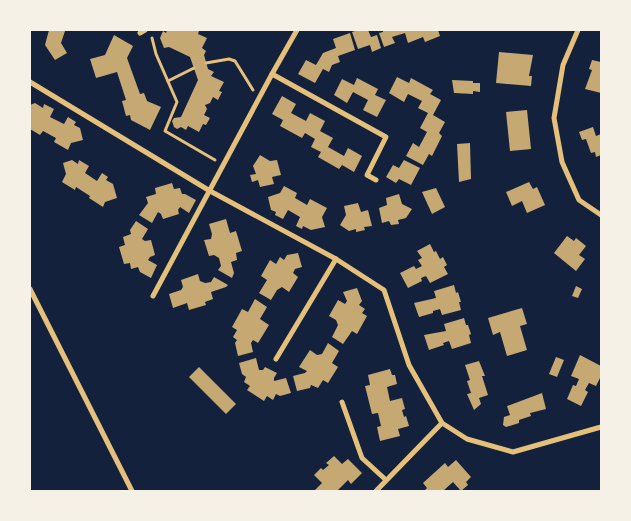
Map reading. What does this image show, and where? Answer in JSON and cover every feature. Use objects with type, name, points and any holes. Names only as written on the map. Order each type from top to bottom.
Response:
[{"type":"street","points":[[153,296],[297,30]]},
{"type":"street","points":[[578,30],[563,65],[554,118],[562,162],[579,200],[601,215]]},
{"type":"street","points":[[272,74],[386,138],[367,175],[376,180]]},
{"type":"street","points":[[30,82],[210,190],[336,259],[384,290],[409,364],[442,423],[467,439],[513,452],[601,427]]},
{"type":"street","points":[[276,359],[336,259]]},
{"type":"street","points":[[30,290],[132,491]]},
{"type":"street","points":[[342,402],[362,458],[386,480]]},
{"type":"street","points":[[376,491],[442,423]]},
{"type":"path","points":[[150,30],[156,54],[177,102],[165,131],[223,165]]},
{"type":"path","points":[[206,63],[229,59],[235,61],[258,99]]},
{"type":"path","points":[[168,81],[194,68]]},
{"type":"building","points":[[49,30],[65,31],[61,43],[67,53],[55,60],[45,45]]},
{"type":"building","points":[[167,30],[196,30],[199,31],[198,34],[207,38],[202,48],[206,51],[204,55],[208,69],[214,72],[211,76],[224,82],[219,91],[222,92],[218,100],[213,97],[210,103],[205,105],[207,109],[204,115],[210,118],[206,125],[203,124],[199,132],[188,126],[186,130],[181,127],[177,129],[172,121],[174,118],[181,117],[198,80],[190,57],[169,47],[164,48],[160,38],[163,31],[166,33]]},
{"type":"building","points":[[368,30],[371,37],[377,35],[381,48],[372,52],[370,45],[358,49],[352,32]]},
{"type":"building","points":[[383,30],[438,30],[440,36],[425,42],[423,37],[408,43],[405,33],[392,37],[395,43],[384,47],[379,33],[383,32]]},
{"type":"building","points":[[350,33],[355,50],[338,56],[340,62],[332,65],[329,72],[323,69],[315,83],[298,74],[306,60],[316,65],[323,53],[336,48],[333,39]]},
{"type":"building","points":[[114,35],[133,46],[127,58],[140,94],[144,93],[147,101],[161,107],[150,130],[131,120],[130,115],[126,116],[122,101],[126,100],[117,72],[96,78],[90,59],[105,55]]},
{"type":"building","points":[[499,52],[533,55],[529,76],[532,76],[531,86],[496,83]]},
{"type":"building","points":[[592,60],[601,62],[601,93],[585,89],[592,70],[589,69]]},
{"type":"building","points":[[397,77],[409,83],[411,78],[433,90],[430,94],[441,100],[433,115],[445,122],[439,133],[442,136],[432,156],[429,154],[423,165],[406,156],[413,143],[419,147],[427,132],[420,128],[428,113],[418,108],[422,101],[408,94],[404,102],[389,93]]},
{"type":"building","points":[[357,78],[378,89],[375,95],[386,100],[377,117],[363,110],[368,100],[353,92],[347,103],[334,95],[342,79],[354,85]]},
{"type":"building","points":[[452,80],[480,83],[480,92],[473,91],[473,94],[454,93]]},
{"type":"building","points":[[282,96],[296,104],[291,113],[306,121],[310,113],[325,121],[320,131],[333,138],[328,147],[344,156],[348,148],[362,156],[354,172],[342,165],[339,169],[318,157],[321,152],[311,147],[315,139],[305,133],[302,138],[280,126],[283,120],[272,114]]},
{"type":"building","points":[[35,103],[43,108],[44,104],[54,109],[50,117],[64,124],[68,117],[76,122],[74,125],[80,128],[83,140],[71,143],[68,150],[54,142],[56,138],[43,131],[40,135],[30,129],[30,105]]},
{"type":"building","points":[[527,110],[531,149],[510,151],[506,112]]},
{"type":"building","points":[[593,127],[596,136],[601,134],[601,155],[596,157],[595,152],[591,153],[586,139],[582,140],[579,132]]},
{"type":"building","points":[[470,143],[471,179],[459,182],[457,144]]},
{"type":"building","points":[[260,155],[270,161],[277,160],[281,175],[272,177],[274,184],[260,187],[258,180],[252,182],[250,175],[256,174],[253,166]]},
{"type":"building","points":[[72,160],[78,164],[79,160],[89,166],[85,173],[97,181],[102,173],[108,177],[106,180],[113,184],[117,198],[105,202],[103,207],[76,187],[75,190],[62,182],[66,174],[63,163]]},
{"type":"building","points":[[404,160],[420,168],[411,185],[399,179],[396,183],[386,177],[393,165],[399,168]]},
{"type":"building","points":[[529,182],[533,189],[537,187],[545,205],[527,213],[522,201],[512,206],[506,192]]},
{"type":"building","points":[[172,183],[174,189],[180,188],[182,194],[196,200],[189,213],[180,207],[178,210],[179,214],[163,219],[158,212],[152,223],[139,215],[148,203],[146,197],[156,194],[155,188]]},
{"type":"building","points":[[284,186],[297,193],[295,198],[307,205],[310,199],[327,208],[322,217],[325,227],[311,230],[303,226],[302,229],[296,226],[300,217],[288,210],[283,219],[275,215],[276,212],[271,210],[268,197],[280,193]]},
{"type":"building","points":[[436,188],[445,207],[432,214],[422,192]]},
{"type":"building","points":[[399,194],[402,204],[412,209],[406,218],[398,220],[399,224],[391,225],[389,221],[382,223],[379,208],[387,205],[386,198]]},
{"type":"building","points":[[358,203],[361,212],[368,210],[372,226],[364,227],[365,230],[356,232],[356,229],[349,231],[340,225],[346,215],[344,206]]},
{"type":"building","points":[[226,219],[230,233],[236,231],[242,251],[236,253],[237,260],[231,262],[234,273],[232,278],[218,270],[221,266],[219,258],[214,255],[209,256],[204,240],[211,239],[212,234],[209,224]]},
{"type":"building","points":[[136,221],[148,229],[142,239],[145,241],[151,240],[155,255],[148,260],[157,265],[151,278],[140,272],[138,267],[131,269],[130,263],[124,264],[119,247],[125,245],[123,237],[131,234],[130,230]]},
{"type":"building","points":[[567,236],[574,241],[576,238],[586,246],[579,255],[585,259],[576,271],[554,253]]},
{"type":"building","points":[[430,244],[440,259],[443,257],[447,265],[444,267],[448,274],[430,283],[426,276],[421,278],[422,281],[408,288],[400,273],[414,266],[416,269],[422,266],[418,260],[422,258],[417,251]]},
{"type":"building","points":[[298,253],[302,267],[295,269],[293,273],[298,277],[289,292],[282,287],[277,290],[271,300],[259,293],[267,280],[261,276],[270,260],[276,264],[280,257],[284,260],[287,255]]},
{"type":"building","points":[[198,274],[200,281],[205,283],[211,282],[214,277],[228,285],[211,292],[213,299],[205,302],[206,305],[189,310],[187,303],[173,308],[169,294],[181,290],[183,287],[181,280]]},
{"type":"building","points":[[454,285],[461,302],[459,302],[461,310],[442,315],[440,309],[419,317],[414,303],[436,298],[434,291]]},
{"type":"building","points":[[576,286],[582,289],[578,298],[572,296]]},
{"type":"building","points":[[357,288],[362,301],[359,305],[365,309],[362,313],[367,316],[357,334],[352,331],[343,344],[332,337],[338,325],[336,320],[329,316],[338,300],[345,304],[347,301],[343,292]]},
{"type":"building","points":[[255,299],[267,307],[260,319],[269,325],[258,343],[253,340],[251,343],[253,352],[238,356],[235,343],[237,340],[233,337],[237,330],[232,327],[242,309],[248,312]]},
{"type":"building","points":[[522,308],[527,324],[520,326],[527,350],[507,356],[500,332],[493,335],[488,318]]},
{"type":"building","points":[[464,318],[471,334],[469,335],[471,343],[452,349],[449,341],[443,343],[444,345],[429,350],[424,335],[446,331],[444,324]]},
{"type":"building","points":[[328,343],[339,351],[332,363],[338,367],[328,383],[323,380],[318,388],[311,385],[310,388],[297,391],[293,376],[307,371],[299,367],[310,350],[317,355],[322,354]]},
{"type":"building","points":[[580,355],[601,366],[601,376],[596,386],[589,383],[585,390],[588,392],[581,406],[567,399],[573,385],[576,386],[579,379],[571,376]]},
{"type":"building","points":[[556,357],[564,360],[557,377],[549,374]]},
{"type":"building","points":[[256,358],[259,370],[263,370],[265,367],[277,373],[274,381],[286,378],[291,393],[280,396],[276,394],[273,400],[267,396],[264,401],[247,390],[250,386],[244,382],[246,377],[242,374],[239,363]]},
{"type":"building","points":[[479,361],[485,376],[482,376],[488,395],[479,398],[481,404],[474,410],[467,394],[471,393],[467,381],[470,380],[465,365]]},
{"type":"building","points":[[199,367],[236,404],[226,414],[189,377]]},
{"type":"building","points":[[390,369],[392,375],[395,375],[397,384],[387,387],[390,401],[402,398],[405,409],[402,410],[409,426],[398,429],[400,436],[380,441],[377,427],[381,426],[378,413],[372,414],[365,386],[370,385],[368,375]]},
{"type":"building","points":[[542,393],[546,409],[530,413],[531,416],[519,420],[519,423],[506,427],[503,425],[504,417],[510,415],[507,406]]},
{"type":"building","points":[[334,456],[342,464],[348,459],[362,473],[351,484],[348,480],[338,490],[340,491],[314,491],[322,483],[314,475],[321,468],[323,470],[329,465],[326,463]]},
{"type":"building","points":[[456,460],[471,477],[466,482],[468,485],[461,491],[453,482],[443,491],[424,491],[427,488],[423,483],[445,463],[448,467]]}]
